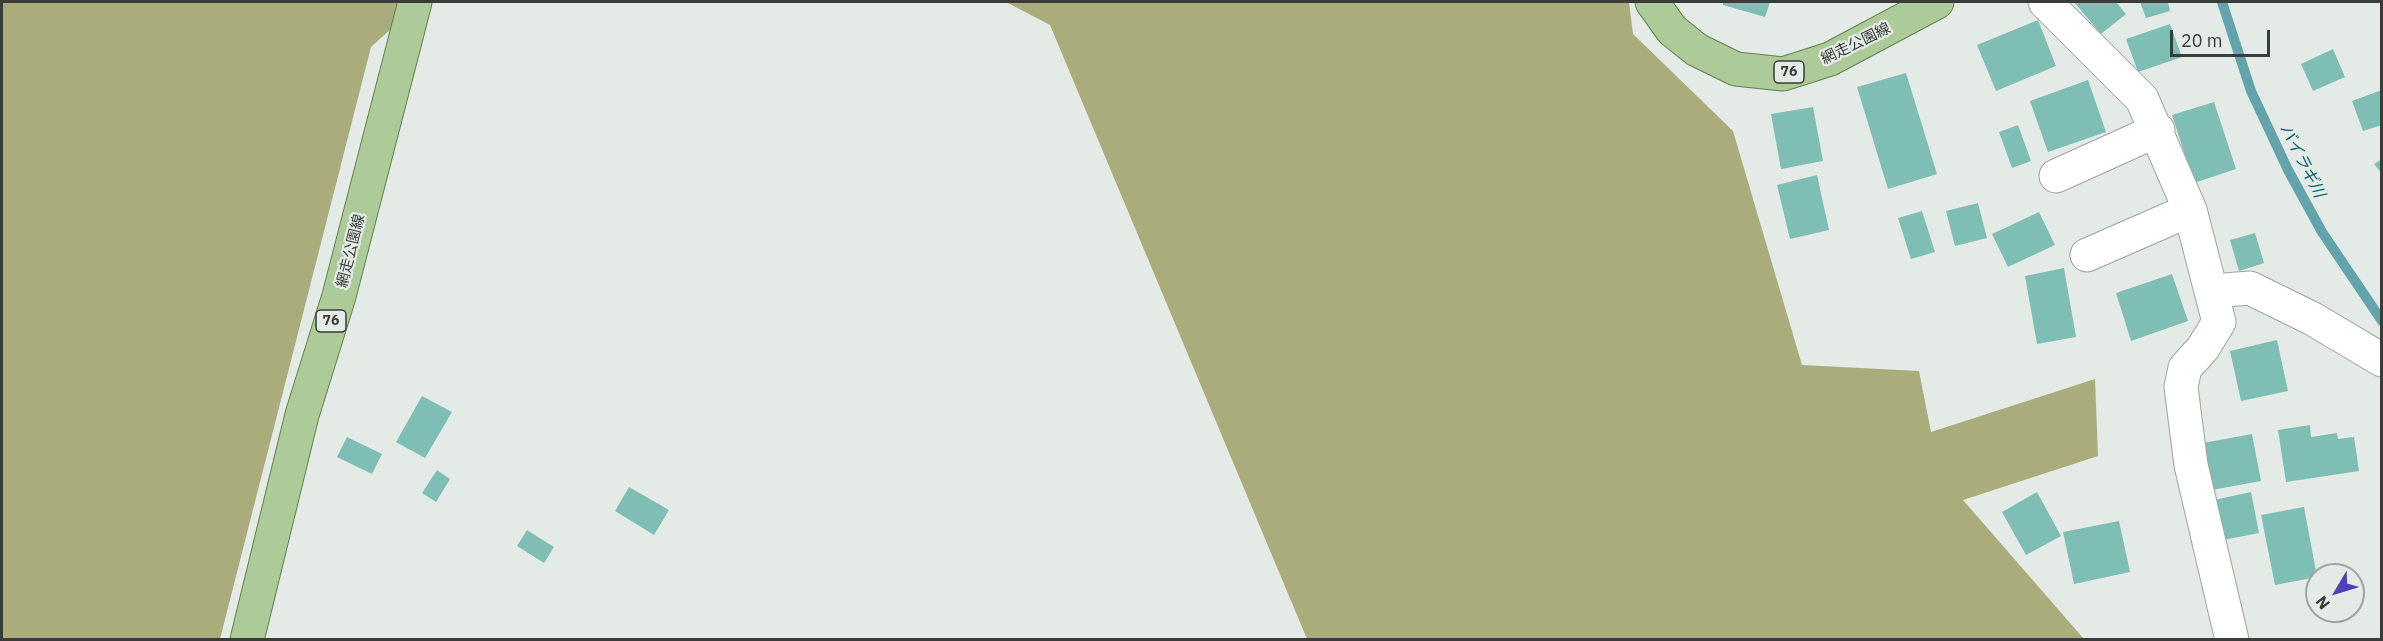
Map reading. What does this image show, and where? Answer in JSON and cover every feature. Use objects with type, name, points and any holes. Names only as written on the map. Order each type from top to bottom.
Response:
[{"type":"main road","name":"網走公園線","points":[[247,639],[302,415],[339,296],[415,2]]},
{"type":"main road","name":"網走公園線","points":[[1652,2],[1672,30],[1697,50],[1736,69],[1783,74],[1830,59],[1937,2]]},
{"type":"street","points":[[2045,2],[2142,99],[2158,130],[2190,210],[2213,291],[2219,322],[2203,348],[2185,368],[2181,387],[2191,465],[2232,639]]},
{"type":"street","points":[[2056,176],[2158,130]]},
{"type":"street","points":[[2087,255],[2190,210]]},
{"type":"street","points":[[2213,291],[2250,288],[2313,319],[2382,360]]},
{"type":"green space","points":[[2,2],[421,2],[371,47],[220,639],[2,639]]},
{"type":"green space","points":[[1006,2],[1629,2],[1633,34],[1733,131],[1802,365],[1919,371],[1931,432],[2095,379],[2098,456],[1963,500],[2084,639],[1307,639],[1050,25]]},
{"type":"building","points":[[1723,2],[1770,2],[1765,17],[1723,5]]},
{"type":"building","points":[[2074,2],[2116,2],[2126,14],[2101,34]]},
{"type":"building","points":[[2140,2],[2168,2],[2170,11],[2146,18]]},
{"type":"building","points":[[2038,20],[2056,66],[1996,91],[1977,45]]},
{"type":"building","points":[[2170,24],[2182,57],[2138,72],[2126,39]]},
{"type":"building","points":[[2333,49],[2345,77],[2313,91],[2301,64]]},
{"type":"building","points":[[1906,73],[1937,174],[1888,189],[1857,87]]},
{"type":"building","points":[[2088,80],[2106,132],[2048,152],[2030,101]]},
{"type":"building","points":[[2382,90],[2382,125],[2363,131],[2352,101]]},
{"type":"building","points":[[2214,102],[2236,169],[2194,183],[2172,115]]},
{"type":"building","points":[[1813,107],[1823,161],[1781,169],[1771,114]]},
{"type":"building","points":[[2018,125],[2031,161],[2012,168],[1999,132]]},
{"type":"building","points":[[2382,159],[2382,174],[2374,164]]},
{"type":"building","points":[[1817,175],[1829,230],[1790,239],[1777,185]]},
{"type":"building","points":[[1978,203],[1987,238],[1955,246],[1946,211]]},
{"type":"building","points":[[1922,211],[1935,252],[1911,259],[1898,218]]},
{"type":"building","points":[[2039,212],[2055,245],[2008,267],[1992,234]]},
{"type":"building","points":[[2255,233],[2264,263],[2239,271],[2230,240]]},
{"type":"building","points":[[2064,268],[2076,337],[2037,344],[2025,276]]},
{"type":"building","points":[[2172,274],[2188,321],[2131,341],[2116,293]]},
{"type":"building","points":[[2277,340],[2288,391],[2241,401],[2230,351]]},
{"type":"building","points":[[422,396],[452,412],[425,458],[396,442]]},
{"type":"building","points":[[2310,425],[2311,437],[2337,433],[2338,439],[2354,437],[2359,471],[2286,482],[2278,430]]},
{"type":"building","points":[[2252,434],[2261,481],[2212,490],[2203,443]]},
{"type":"building","points":[[347,437],[382,454],[372,474],[337,457]]},
{"type":"building","points":[[437,470],[450,479],[436,502],[422,493]]},
{"type":"building","points":[[629,487],[669,510],[654,535],[615,511]]},
{"type":"building","points":[[2037,492],[2061,536],[2026,555],[2002,512]]},
{"type":"building","points":[[2251,492],[2259,533],[2223,540],[2214,500]]},
{"type":"building","points":[[2304,507],[2314,563],[2305,563],[2305,579],[2275,585],[2261,515]]},
{"type":"building","points":[[2119,521],[2130,572],[2074,584],[2063,532]]},
{"type":"building","points":[[527,530],[554,547],[544,563],[517,546]]},
{"type":"waterway","name":"バイラギ川","points":[[2222,2],[2251,91],[2288,170],[2322,232],[2382,321]]}]
